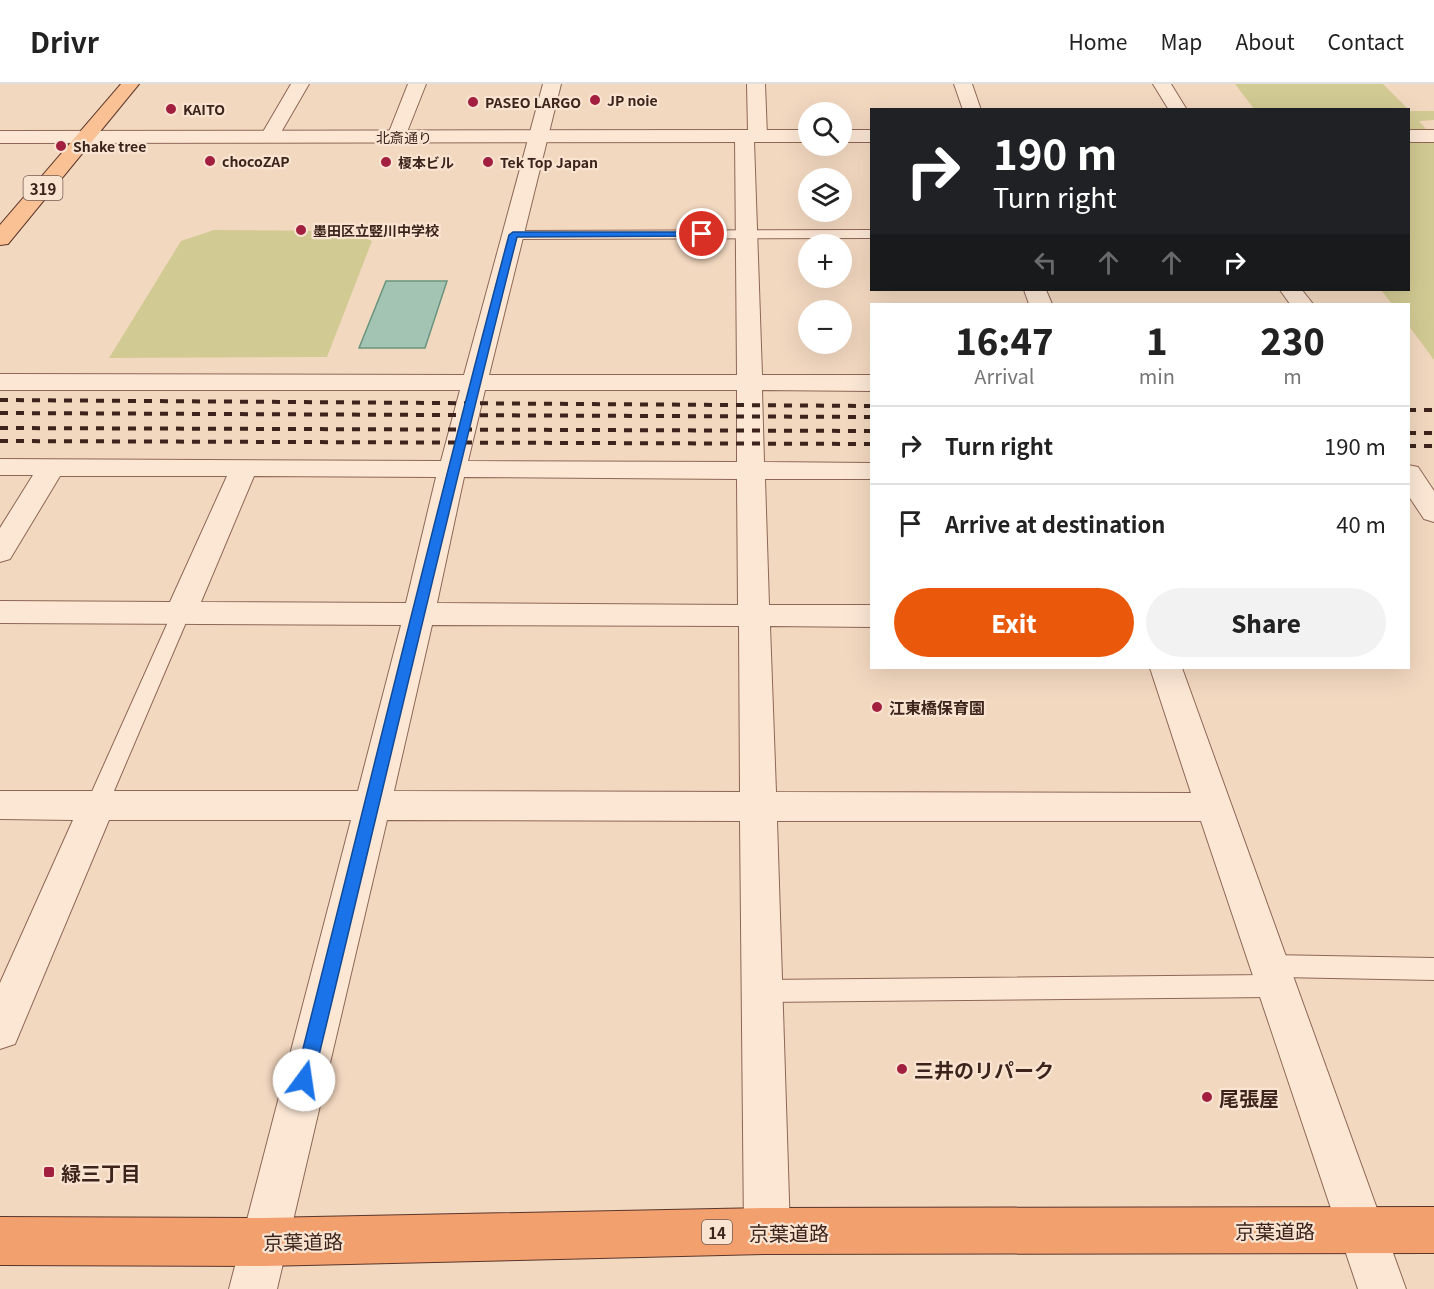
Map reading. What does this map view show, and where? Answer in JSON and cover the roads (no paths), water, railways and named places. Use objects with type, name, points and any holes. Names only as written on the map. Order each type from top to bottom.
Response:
[{"type":"highway","name":"京葉道路","points":[[0,1241],[264,1242],[767,1231],[1434,1230]]},
{"type":"main road","name":"319","points":[[0,239],[8,220],[86,137],[130,84]]},
{"type":"street","points":[[269,137],[300,84]]},
{"type":"street","points":[[396,137],[417,84]]},
{"type":"street","points":[[253,1289],[420,614],[452,469],[552,84]]},
{"type":"street","points":[[756,84],[751,136],[747,234],[767,1231]]},
{"type":"street","points":[[963,84],[971,108]]},
{"type":"street","points":[[1162,84],[1177,108]]},
{"type":"street","name":"北斎通り","points":[[0,137],[798,136]]},
{"type":"street","points":[[852,136],[870,136]]},
{"type":"street","points":[[1410,136],[1434,136]]},
{"type":"street","points":[[0,382],[870,384]]},
{"type":"street","points":[[0,467],[870,471]]},
{"type":"street","points":[[0,552],[51,468]]},
{"type":"street","points":[[181,613],[244,468]]},
{"type":"street","points":[[1410,475],[1434,513]]},
{"type":"street","points":[[0,612],[870,615]]},
{"type":"street","points":[[1166,669],[1382,1289]]},
{"type":"street","points":[[0,805],[1214,807]]},
{"type":"street","points":[[0,1030],[97,805]]},
{"type":"lane","points":[[513,235],[870,234]]},
{"type":"lane","points":[[97,805],[181,613]]},
{"type":"lane","points":[[762,991],[1434,969]]},
{"type":"railway","points":[[0,400],[870,406]]},
{"type":"railway","points":[[1410,410],[1434,410]]},
{"type":"railway","points":[[0,413],[870,417]]},
{"type":"railway","points":[[0,428],[870,431]]},
{"type":"railway","points":[[1410,433],[1434,433]]},
{"type":"railway","points":[[0,441],[870,444]]},
{"type":"railway","points":[[1410,446],[1434,446]]},
{"type":"place","name":"JP noie","points":[[595,100]]},
{"type":"place","name":"PASEO LARGO","points":[[473,102]]},
{"type":"place","name":"KAITO","points":[[171,109]]},
{"type":"place","name":"Shake tree","points":[[61,146]]},
{"type":"place","name":"chocoZAP","points":[[210,161]]},
{"type":"place","name":"榎本ビル","points":[[386,162]]},
{"type":"place","name":"Tek Top Japan","points":[[488,162]]},
{"type":"place","name":"墨田区立竪川中学校","points":[[301,230]]},
{"type":"place","name":"江東橋保育園","points":[[877,707]]},
{"type":"place","name":"三井のリパーク","points":[[902,1069]]},
{"type":"place","name":"尾張屋","points":[[1207,1097]]},
{"type":"place","name":"緑三丁目","points":[[49,1172]]}]
